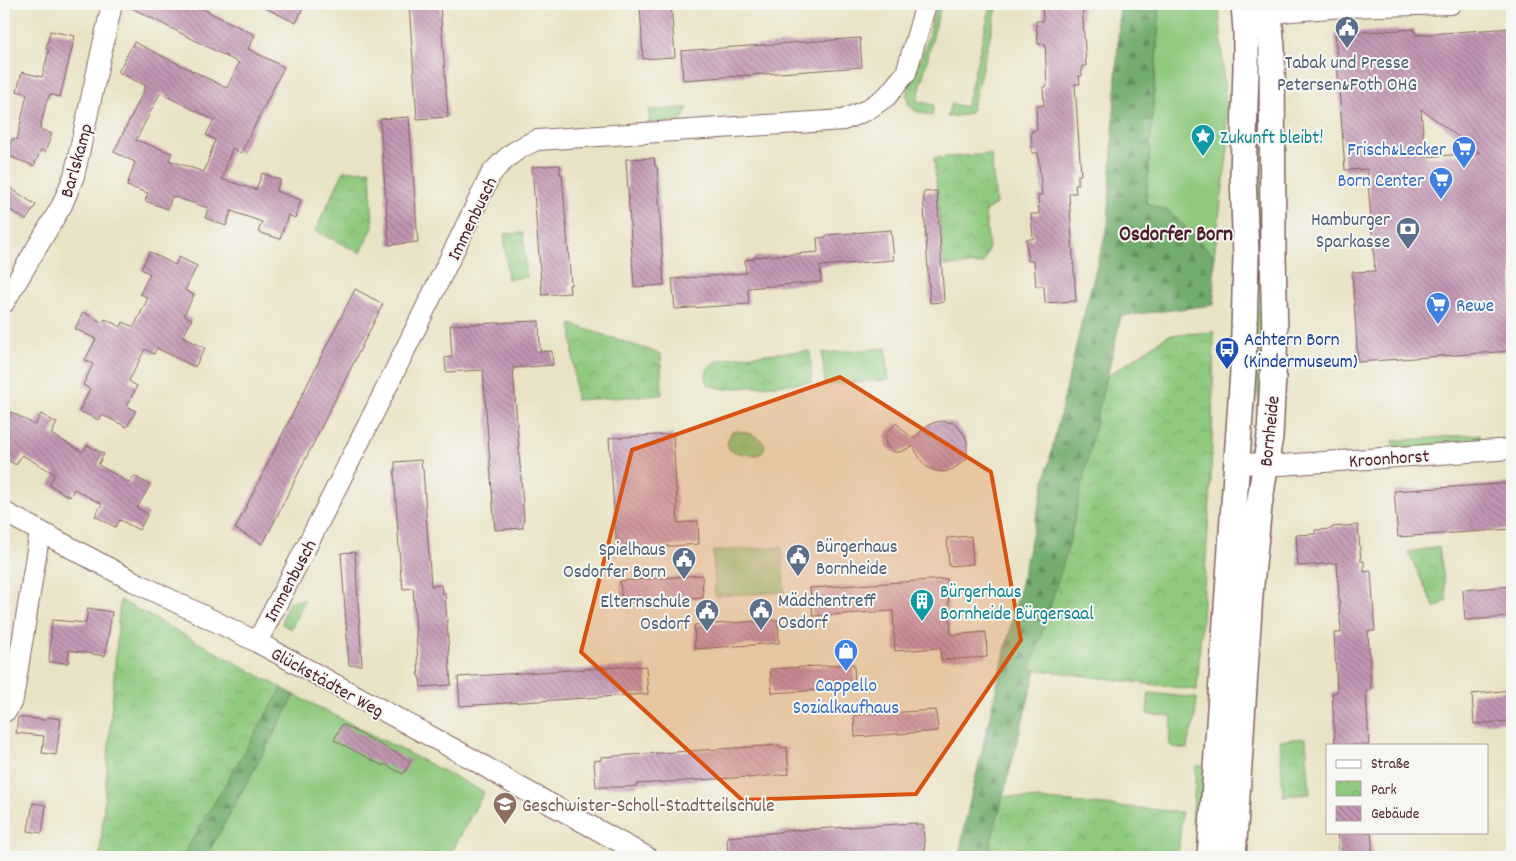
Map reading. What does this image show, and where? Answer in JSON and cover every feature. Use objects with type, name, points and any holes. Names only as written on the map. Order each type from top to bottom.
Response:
[{"type":"street","name":"Barlskamp","points":[[4,303],[62,205],[74,176],[112,4]]},
{"type":"street","name":"Immenbusch","points":[[257,642],[406,351],[491,174],[505,158],[521,147],[538,140],[843,120],[867,110],[887,96],[906,73],[926,4]]},
{"type":"street","points":[[1245,15],[1267,7],[1290,11],[1344,7],[1451,4]]},
{"type":"street","name":"Bornheide","points":[[1233,857],[1250,594],[1259,506],[1270,436],[1276,335],[1273,246],[1272,48],[1267,7]]},
{"type":"street","name":"Bornheide","points":[[1210,857],[1243,381],[1246,256],[1243,176],[1246,67],[1245,15]]},
{"type":"street","points":[[1243,381],[1255,411],[1258,449],[1266,464]]},
{"type":"street","name":"Kroonhorst","points":[[1238,463],[1281,465],[1512,449]]},
{"type":"street","name":"Glückstädter Weg","points":[[4,512],[133,581],[257,642],[648,857]]},
{"type":"street","points":[[4,712],[13,699],[40,532]]},
{"type":"highlighted area","points":[[840,377],[991,472],[1021,640],[916,794],[742,800],[581,652],[632,450]]},
{"type":"green space","points":[[936,4],[941,4],[917,101],[934,105],[932,116],[916,111],[909,105],[906,95],[925,48]]},
{"type":"green space","points":[[991,4],[998,4],[971,112],[965,115],[947,117],[951,104],[966,107]]},
{"type":"green space","points":[[1120,4],[1160,4],[1146,203],[1170,212],[1214,256],[1214,305],[1121,316],[1068,548],[987,857],[959,857],[965,823],[1082,321],[1108,225]]},
{"type":"green space","points":[[1160,4],[1219,4],[1228,149],[1214,256],[1170,212],[1146,203]]},
{"type":"green space","points":[[1259,38],[1262,40],[1262,243],[1254,243],[1255,39]]},
{"type":"green space","points":[[688,108],[681,121],[650,124],[649,110]]},
{"type":"green space","points":[[991,154],[996,204],[985,211],[989,247],[983,264],[944,266],[934,158]]},
{"type":"green space","points":[[370,170],[373,227],[361,253],[315,231],[344,171]]},
{"type":"green space","points":[[523,233],[527,277],[508,279],[504,234]]},
{"type":"green space","points":[[1254,266],[1261,266],[1267,316],[1261,410],[1255,380]]},
{"type":"green space","points":[[571,324],[661,354],[662,395],[576,400]]},
{"type":"green space","points":[[1214,332],[1211,485],[1197,690],[1031,669],[1068,548],[1106,377],[1169,335]]},
{"type":"green space","points":[[886,348],[889,380],[825,385],[822,353]]},
{"type":"green space","points":[[810,351],[812,382],[726,389],[711,386],[706,382],[709,368],[712,364],[719,361],[759,354]]},
{"type":"green space","points":[[739,431],[760,439],[765,446],[762,453],[750,455],[730,450],[727,444],[731,432]]},
{"type":"green space","points":[[1480,434],[1481,447],[1394,451],[1393,441]]},
{"type":"green space","points":[[782,547],[784,592],[715,596],[713,551]]},
{"type":"green space","points":[[1439,547],[1447,601],[1435,608],[1408,552]]},
{"type":"green space","points":[[120,600],[282,688],[182,857],[100,857]]},
{"type":"green space","points":[[305,600],[291,629],[282,624],[284,613],[290,601]]},
{"type":"green space","points":[[282,688],[295,695],[206,857],[181,857]]},
{"type":"green space","points":[[1149,693],[1197,698],[1194,724],[1187,749],[1172,747],[1169,744],[1172,717],[1147,714]]},
{"type":"green space","points":[[295,695],[484,792],[449,857],[206,857]]},
{"type":"green space","points":[[1306,738],[1310,794],[1283,796],[1280,740]]},
{"type":"green space","points":[[1196,766],[1204,766],[1207,818],[1192,825]]},
{"type":"green space","points":[[1003,796],[1182,812],[1178,857],[987,857]]},
{"type":"building","points":[[124,4],[193,4],[255,35],[248,49],[284,67],[241,153],[232,148],[222,179],[256,190],[262,173],[280,180],[276,191],[301,200],[295,218],[288,215],[280,239],[258,232],[262,222],[231,211],[226,226],[205,218],[208,208],[172,196],[168,209],[145,201],[148,193],[127,186],[135,162],[114,152],[146,86],[118,72],[134,42],[227,88],[239,63]],"holes":[[[160,93],[214,120],[206,135],[215,140],[204,172],[169,160],[172,153],[136,140]]]},
{"type":"building","points":[[257,4],[305,4],[296,23]]},
{"type":"building","points":[[409,4],[440,4],[448,117],[417,119]]},
{"type":"building","points":[[640,4],[671,4],[675,57],[643,59]]},
{"type":"building","points":[[1042,4],[1082,4],[1086,66],[1082,66],[1082,76],[1079,76],[1080,84],[1075,84],[1081,175],[1078,175],[1078,185],[1075,185],[1076,193],[1069,193],[1076,301],[1045,303],[1044,286],[1036,286],[1034,261],[1028,261],[1026,239],[1033,239],[1031,214],[1039,214],[1038,195],[1042,195],[1038,153],[1032,153],[1031,131],[1037,130],[1036,106],[1044,105],[1043,87],[1047,86],[1045,44],[1038,44],[1036,21],[1043,21]]},
{"type":"building","name":"Born Center","points":[[1512,28],[1512,351],[1358,362],[1352,272],[1375,271],[1367,169],[1345,170],[1335,34],[1415,29],[1415,35]],"holes":[[[1421,109],[1480,153],[1425,157]]]},
{"type":"building","points":[[50,31],[75,36],[60,97],[50,94],[47,99],[40,129],[52,134],[45,152],[41,150],[34,166],[6,155],[12,139],[17,140],[27,94],[17,91],[22,72],[42,77],[49,50],[46,49]]},
{"type":"building","points":[[860,38],[862,67],[683,80],[681,51]]},
{"type":"building","points":[[409,117],[418,242],[389,245],[380,119]]},
{"type":"building","points":[[654,158],[655,166],[657,166],[664,285],[634,287],[626,159]]},
{"type":"building","points":[[560,165],[571,285],[569,285],[570,293],[542,295],[532,167]]},
{"type":"building","points":[[4,184],[36,205],[26,220],[4,206]]},
{"type":"building","points":[[937,191],[944,302],[930,303],[923,192]]},
{"type":"building","points":[[891,230],[894,260],[820,266],[821,282],[748,288],[749,304],[675,309],[672,279],[746,273],[745,260],[754,259],[754,257],[818,252],[817,238],[826,237],[826,235]]},
{"type":"building","points":[[150,252],[175,265],[179,257],[197,266],[185,290],[194,295],[184,315],[192,319],[183,337],[205,348],[195,367],[157,348],[154,354],[145,349],[129,381],[137,386],[127,406],[136,411],[127,427],[102,415],[99,420],[79,411],[90,389],[83,385],[93,364],[85,360],[96,339],[75,329],[83,312],[103,323],[105,319],[121,327],[123,322],[134,327],[148,298],[140,294],[150,274],[141,269]]},
{"type":"building","points":[[355,289],[383,304],[263,544],[235,529]]},
{"type":"building","points":[[539,321],[540,352],[552,351],[553,365],[513,368],[523,528],[495,530],[483,370],[446,372],[445,358],[452,357],[450,325]]},
{"type":"building","points":[[11,412],[35,425],[41,414],[57,423],[51,434],[83,452],[87,445],[104,454],[98,465],[130,483],[134,476],[150,485],[137,508],[148,514],[139,530],[120,520],[115,527],[95,516],[102,504],[74,489],[70,497],[49,485],[55,474],[22,455],[16,465],[4,458],[4,441],[9,432],[4,429],[4,425]]},
{"type":"building","points":[[944,421],[956,424],[967,442],[967,459],[953,469],[944,472],[928,468],[922,462],[913,446],[896,452],[886,446],[886,434],[896,423],[913,439],[928,425]]},
{"type":"building","points":[[673,434],[678,523],[698,521],[699,544],[617,550],[609,438]]},
{"type":"building","points":[[421,460],[431,586],[441,585],[442,593],[445,593],[451,685],[421,687],[413,588],[403,589],[401,579],[394,471],[395,462]]},
{"type":"building","points":[[1512,483],[1512,529],[1398,537],[1394,491]]},
{"type":"building","points":[[1358,525],[1361,561],[1364,561],[1364,572],[1371,571],[1375,631],[1368,631],[1371,690],[1366,691],[1369,744],[1335,744],[1332,693],[1337,692],[1334,633],[1341,633],[1337,563],[1298,566],[1296,535],[1315,534],[1315,530],[1332,529],[1332,527]]},
{"type":"building","points":[[971,536],[973,564],[949,566],[947,538]]},
{"type":"building","points":[[355,552],[362,665],[349,665],[341,553]]},
{"type":"building","points":[[702,575],[703,598],[622,603],[620,581]]},
{"type":"building","name":"Bürgerhaus Bornheide Bürgersaal","points":[[947,579],[951,635],[986,632],[987,657],[941,660],[940,648],[895,651],[893,611],[813,616],[810,588]]},
{"type":"building","points":[[1512,586],[1512,617],[1465,620],[1463,590]]},
{"type":"building","points":[[88,608],[112,612],[105,656],[69,650],[68,663],[49,662],[52,620],[86,623]]},
{"type":"building","points":[[778,620],[779,643],[695,649],[694,625]]},
{"type":"building","points":[[854,664],[855,688],[772,693],[770,669]]},
{"type":"building","points":[[646,666],[648,694],[460,706],[458,677]]},
{"type":"building","points":[[1512,690],[1512,721],[1474,724],[1472,694]]},
{"type":"building","points":[[936,710],[938,731],[855,737],[854,715]]},
{"type":"building","points":[[18,717],[46,720],[47,717],[61,719],[56,755],[42,753],[44,736],[16,733]]},
{"type":"building","points":[[342,724],[411,761],[403,774],[384,764],[383,766],[334,740]]},
{"type":"building","points":[[779,745],[780,748],[787,747],[789,774],[637,784],[637,786],[624,787],[596,787],[594,761],[601,760],[601,757]]},
{"type":"building","points":[[33,803],[46,805],[42,833],[28,831]]},
{"type":"building","points":[[916,823],[916,825],[923,825],[925,852],[845,857],[728,857],[727,837],[781,831]]},
{"type":"building","points":[[1337,834],[1371,834],[1373,857],[1339,857]]},
{"type":"place","name":"Tabak und Presse Petersen&Foth OHG","points":[[1347,49]]},
{"type":"place","name":"Zukunft bleibt!","points":[[1203,157]]},
{"type":"place","name":"Frisch&Lecker","points":[[1464,169]]},
{"type":"place","name":"Born Center","points":[[1441,200]]},
{"type":"place","name":"Hamburger Sparkasse","points":[[1408,250]]},
{"type":"place","name":"Rewe","points":[[1438,325]]},
{"type":"place","name":"Achtern Born (Kindermuseum)","points":[[1227,370]]},
{"type":"place","name":"Bürgerhaus Bornheide","points":[[798,577]]},
{"type":"place","name":"Spielhaus Osdorfer Born","points":[[684,580]]},
{"type":"place","name":"Bürgerhaus Bornheide Bürgersaal","points":[[922,622]]},
{"type":"place","name":"Mädchentreff Osdorf","points":[[761,631]]},
{"type":"place","name":"Elternschule Osdorf","points":[[707,632]]},
{"type":"place","name":"Cappello Sozialkaufhaus","points":[[846,672]]},
{"type":"place","name":"Geschwister-Scholl-Stadtteilschule","points":[[505,825]]},
{"type":"district","name":"Osdorfer Born","points":[[1176,233]]}]
